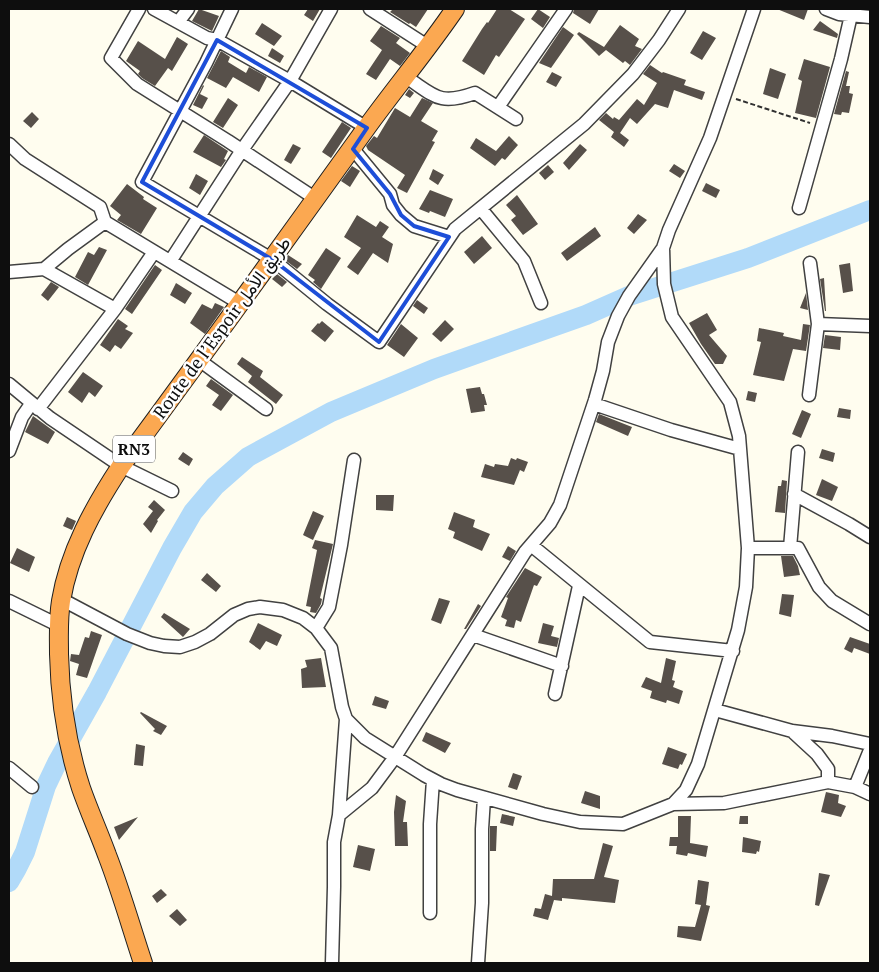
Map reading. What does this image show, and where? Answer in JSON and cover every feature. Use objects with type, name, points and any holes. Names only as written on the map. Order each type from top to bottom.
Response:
[{"type":"highway","name":"Route de l’Espoir طريق الأمل","points":[[144,963],[108,856],[81,787],[69,741],[61,697],[58,625],[61,599],[71,562],[83,532],[105,490],[121,466],[455,9]]},
{"type":"street","points":[[139,9],[111,58],[138,84],[316,199]]},
{"type":"street","points":[[154,9],[207,38],[217,40],[290,81],[367,128]]},
{"type":"street","points":[[179,21],[188,9]]},
{"type":"street","points":[[232,9],[142,182],[273,260],[327,304],[379,342],[455,230],[584,124],[633,74],[659,40],[679,9]]},
{"type":"street","points":[[171,260],[242,150],[290,81],[331,9]]},
{"type":"street","points":[[370,9],[428,47]]},
{"type":"street","points":[[498,107],[566,9]]},
{"type":"street","points":[[339,815],[372,788],[395,757],[524,552],[550,523],[560,505],[594,404],[603,371],[608,342],[618,316],[629,296],[663,248],[669,230],[699,166],[754,9]]},
{"type":"street","points":[[826,9],[839,14],[870,17]]},
{"type":"street","points":[[799,208],[841,59],[851,16]]},
{"type":"street","points":[[406,77],[437,97],[446,100],[461,98],[475,93],[516,119]]},
{"type":"street","points":[[9,144],[25,159],[100,207],[105,222],[154,252],[171,260],[186,272],[241,304]]},
{"type":"street","points":[[353,149],[390,194],[393,204],[400,215],[414,226],[449,237]]},
{"type":"street","points":[[481,208],[524,261],[541,303]]},
{"type":"street","points":[[44,269],[105,222]]},
{"type":"street","points":[[663,248],[664,284],[672,317],[730,402],[736,420],[748,548],[746,587],[733,651],[693,778],[686,790],[673,804]]},
{"type":"street","points":[[9,451],[22,417],[35,406],[115,309],[154,252]]},
{"type":"street","points":[[809,394],[818,324],[810,263]]},
{"type":"street","points":[[9,272],[44,269],[115,309]]},
{"type":"street","points":[[818,324],[870,326]]},
{"type":"street","points":[[199,360],[266,409]]},
{"type":"street","points":[[9,384],[50,418],[121,466],[172,491]]},
{"type":"street","points":[[594,404],[671,430],[740,449]]},
{"type":"street","points":[[790,548],[798,452]]},
{"type":"street","points":[[316,628],[329,607],[354,460]]},
{"type":"street","points":[[794,494],[870,537]]},
{"type":"street","points":[[531,545],[650,642],[733,651]]},
{"type":"street","points":[[748,548],[798,548],[819,587],[832,601],[870,624]]},
{"type":"street","points":[[555,694],[579,586]]},
{"type":"street","points":[[61,599],[127,634],[150,643],[180,647],[210,634],[234,615],[248,609],[260,606],[284,610],[303,618],[316,628],[331,648],[346,719],[339,815],[334,842],[332,963]]},
{"type":"street","points":[[9,601],[58,625]]},
{"type":"street","points":[[473,635],[562,666]]},
{"type":"street","points":[[715,710],[792,730],[870,744]]},
{"type":"street","points":[[346,719],[365,738],[433,780],[484,798],[580,822],[623,824],[673,804],[724,803],[828,782],[855,787],[870,794]]},
{"type":"street","points":[[792,730],[817,754],[828,769],[828,782]]},
{"type":"street","points":[[855,787],[870,750]]},
{"type":"street","points":[[9,768],[32,786]]},
{"type":"street","points":[[430,913],[430,824],[433,780]]},
{"type":"street","points":[[478,963],[482,903],[484,798]]},
{"type":"path","points":[[724,96],[822,126]]},
{"type":"highlighted area","points":[[217,40],[367,128],[353,149],[390,194],[401,215],[414,226],[449,237],[379,342],[273,260],[142,182]]},
{"type":"building","points":[[199,9],[219,16],[212,31],[192,21]]},
{"type":"building","points":[[308,9],[320,9],[313,21],[304,15]]},
{"type":"building","points":[[393,9],[428,9],[416,27],[390,12]]},
{"type":"building","points":[[497,9],[509,9],[525,19],[499,57],[496,55],[484,75],[462,61]]},
{"type":"building","points":[[538,9],[550,17],[543,28],[531,19]]},
{"type":"building","points":[[574,9],[599,9],[590,24],[573,13]]},
{"type":"building","points":[[777,9],[808,9],[804,20]]},
{"type":"building","points":[[820,21],[838,34],[837,38],[813,30]]},
{"type":"building","points":[[262,23],[282,36],[274,46],[255,34]]},
{"type":"building","points":[[620,25],[639,39],[635,46],[642,49],[630,65],[625,61],[623,63],[606,50],[599,56],[577,34],[579,32],[604,47]]},
{"type":"building","points":[[381,26],[400,38],[396,43],[410,53],[400,66],[390,59],[376,80],[366,74],[382,50],[370,41]]},
{"type":"building","points":[[563,27],[574,35],[551,68],[539,63]]},
{"type":"building","points":[[703,31],[716,38],[702,60],[690,53]]},
{"type":"building","points":[[177,37],[188,44],[172,71],[168,68],[155,86],[142,78],[138,74],[140,71],[126,61],[138,41],[165,59]]},
{"type":"building","points":[[272,48],[284,56],[280,63],[268,56]]},
{"type":"building","points":[[221,51],[230,57],[228,62],[246,73],[249,67],[267,77],[259,92],[233,77],[226,88],[207,78]]},
{"type":"building","points":[[804,59],[830,67],[816,118],[795,113],[802,81],[798,79]]},
{"type":"building","points":[[650,65],[662,73],[686,80],[684,85],[705,92],[702,100],[674,90],[668,108],[655,104],[637,124],[630,118],[620,133],[629,140],[624,147],[611,137],[614,132],[599,120],[606,113],[613,119],[614,117],[619,120],[637,99],[644,105],[657,83],[643,74]]},
{"type":"building","points":[[770,68],[786,74],[778,99],[763,94]]},
{"type":"building","points":[[846,71],[849,72],[846,86],[850,86],[849,93],[853,94],[849,113],[834,114]]},
{"type":"building","points":[[552,72],[562,77],[556,87],[546,82]]},
{"type":"building","points":[[203,85],[200,94],[208,98],[202,109],[193,105]]},
{"type":"building","points":[[409,89],[414,93],[410,98],[405,95]]},
{"type":"building","points":[[228,98],[238,105],[223,128],[213,122]]},
{"type":"building","points":[[422,98],[433,103],[421,121],[438,131],[432,141],[435,142],[407,193],[397,188],[405,175],[368,150],[366,146],[374,136],[377,138],[395,108],[410,117]]},
{"type":"building","points":[[32,112],[39,119],[31,128],[23,121]]},
{"type":"building","points":[[342,122],[351,128],[331,158],[322,152]]},
{"type":"building","points":[[204,135],[228,151],[224,159],[226,160],[221,167],[193,152]]},
{"type":"building","points":[[509,136],[518,145],[505,160],[502,158],[495,166],[470,148],[476,138],[496,151]]},
{"type":"building","points":[[293,144],[301,148],[291,164],[284,160]]},
{"type":"building","points":[[580,144],[587,150],[569,170],[563,163]]},
{"type":"building","points":[[674,164],[685,171],[680,178],[669,171]]},
{"type":"building","points":[[548,165],[554,172],[545,180],[539,173]]},
{"type":"building","points":[[352,166],[360,171],[350,187],[341,181]]},
{"type":"building","points":[[433,169],[444,175],[438,185],[429,179]]},
{"type":"building","points":[[196,174],[208,181],[200,195],[189,188]]},
{"type":"building","points":[[706,183],[720,190],[716,198],[702,191]]},
{"type":"building","points":[[127,184],[144,197],[143,199],[157,208],[141,234],[117,220],[121,215],[110,206]]},
{"type":"building","points":[[430,190],[453,199],[445,217],[419,209]]},
{"type":"building","points":[[517,195],[538,224],[523,235],[511,220],[516,216],[506,205]]},
{"type":"building","points":[[638,214],[647,220],[634,234],[627,228]]},
{"type":"building","points":[[357,215],[376,227],[380,221],[389,227],[382,237],[393,244],[388,263],[373,253],[358,275],[347,267],[361,248],[344,237]]},
{"type":"building","points":[[595,227],[601,236],[567,261],[561,253]]},
{"type":"building","points":[[482,236],[492,248],[474,264],[464,252]]},
{"type":"building","points":[[99,247],[107,250],[88,285],[75,277],[88,252],[94,255]]},
{"type":"building","points":[[326,248],[341,258],[321,289],[313,282],[315,280],[308,275]]},
{"type":"building","points":[[288,255],[302,264],[297,269],[285,260]]},
{"type":"building","points":[[850,263],[853,291],[843,293],[839,265]]},
{"type":"building","points":[[155,265],[162,270],[132,314],[125,309]]},
{"type":"building","points":[[277,274],[287,282],[282,287],[272,279]]},
{"type":"building","points":[[824,278],[826,311],[820,279]]},
{"type":"building","points":[[51,282],[59,287],[48,301],[41,295]]},
{"type":"building","points":[[176,283],[192,293],[185,304],[170,295]]},
{"type":"building","points":[[806,293],[808,310],[800,308]]},
{"type":"building","points":[[417,300],[428,308],[424,314],[413,306]]},
{"type":"building","points":[[215,303],[224,307],[205,334],[190,323],[202,304],[212,309]]},
{"type":"building","points":[[707,313],[717,330],[709,335],[727,356],[723,364],[715,364],[689,323]]},
{"type":"building","points":[[118,319],[128,326],[125,329],[133,333],[121,349],[115,345],[110,352],[100,345]]},
{"type":"building","points":[[445,320],[454,329],[441,342],[432,334]]},
{"type":"building","points":[[322,321],[334,331],[325,342],[311,331]]},
{"type":"building","points":[[401,324],[418,338],[404,357],[387,345]]},
{"type":"building","points":[[803,324],[810,325],[806,351],[793,349],[784,381],[753,375],[761,342],[757,341],[759,328],[784,333],[783,336],[801,340]]},
{"type":"building","points":[[825,335],[841,337],[840,350],[823,348]]},
{"type":"building","points":[[242,357],[263,371],[260,377],[283,395],[276,404],[248,382],[252,376],[237,364]]},
{"type":"building","points":[[83,372],[103,386],[95,397],[89,392],[82,403],[68,392]]},
{"type":"building","points":[[211,379],[233,395],[221,411],[212,405],[219,395],[206,386]]},
{"type":"building","points":[[480,387],[487,405],[484,405],[485,411],[471,413],[466,389]]},
{"type":"building","points":[[748,391],[757,393],[755,402],[746,400]]},
{"type":"building","points":[[839,408],[851,410],[850,419],[837,417]]},
{"type":"building","points":[[802,410],[811,414],[801,438],[792,434]]},
{"type":"building","points":[[599,414],[632,427],[628,436],[596,422]]},
{"type":"building","points":[[33,416],[55,432],[48,444],[25,432]]},
{"type":"building","points":[[822,449],[835,453],[833,462],[819,458]]},
{"type":"building","points":[[183,452],[193,459],[189,466],[178,459]]},
{"type":"building","points":[[511,458],[528,462],[524,472],[520,470],[514,485],[481,477],[485,464],[494,467],[495,464],[508,466]]},
{"type":"building","points":[[822,479],[838,487],[832,501],[816,495]]},
{"type":"building","points":[[782,480],[787,481],[785,513],[775,512],[778,486],[781,486]]},
{"type":"building","points":[[376,495],[394,495],[393,511],[376,510]]},
{"type":"building","points":[[154,500],[165,510],[157,520],[151,533],[143,524],[153,511],[148,507]]},
{"type":"building","points":[[313,511],[324,516],[313,540],[303,535]]},
{"type":"building","points":[[454,512],[475,520],[473,527],[490,534],[482,551],[453,538],[455,532],[448,529]]},
{"type":"building","points":[[67,517],[76,521],[72,530],[63,526]]},
{"type":"building","points":[[315,540],[333,544],[320,598],[322,599],[321,604],[316,613],[310,612],[311,607],[306,606],[317,550],[312,548]]},
{"type":"building","points":[[508,546],[516,551],[510,561],[502,557]]},
{"type":"building","points":[[17,548],[35,557],[29,572],[10,563]]},
{"type":"building","points":[[781,556],[793,556],[800,575],[784,577]]},
{"type":"building","points":[[525,568],[542,577],[537,586],[534,585],[521,622],[516,620],[514,628],[505,626],[507,620],[501,617],[508,598],[506,597]]},
{"type":"building","points":[[207,573],[221,586],[216,592],[201,580]]},
{"type":"building","points":[[782,594],[794,595],[791,617],[779,614]]},
{"type":"building","points":[[439,598],[450,601],[441,624],[431,620]]},
{"type":"building","points":[[478,604],[481,606],[466,629],[464,629]]},
{"type":"building","points":[[164,613],[190,629],[183,637],[161,617]]},
{"type":"building","points":[[258,623],[282,635],[277,646],[266,641],[260,650],[249,642]]},
{"type":"building","points":[[543,623],[554,626],[551,636],[559,638],[557,647],[538,643]]},
{"type":"building","points":[[91,631],[102,635],[87,678],[76,675],[79,664],[70,661],[71,654],[79,655],[85,637],[89,638]]},
{"type":"building","points":[[850,637],[870,644],[870,654],[854,648],[852,653],[844,649]]},
{"type":"building","points":[[321,658],[326,687],[302,688],[301,669],[307,667],[305,660]]},
{"type":"building","points":[[666,658],[676,661],[672,680],[675,681],[673,687],[683,691],[679,704],[667,700],[666,703],[650,698],[652,691],[641,687],[646,677],[661,683]]},
{"type":"building","points":[[375,696],[389,701],[386,709],[372,705]]},
{"type":"building","points":[[141,712],[167,726],[161,735],[153,731],[155,729]]},
{"type":"building","points":[[426,732],[451,743],[445,753],[422,741]]},
{"type":"building","points":[[136,744],[145,746],[143,766],[134,765]]},
{"type":"building","points":[[668,747],[687,754],[678,769],[662,764]]},
{"type":"building","points":[[513,773],[522,776],[517,790],[508,787]]},
{"type":"building","points":[[585,791],[600,796],[600,809],[581,803]]},
{"type":"building","points":[[826,792],[839,795],[838,803],[846,806],[841,817],[821,812]]},
{"type":"building","points":[[396,795],[406,801],[403,822],[407,822],[408,846],[395,846],[394,812]]},
{"type":"building","points":[[502,814],[515,817],[513,826],[500,823]]},
{"type":"building","points":[[678,816],[691,816],[690,843],[708,846],[706,857],[688,853],[687,856],[676,854],[677,846],[669,846],[670,837],[678,837]]},
{"type":"building","points":[[740,816],[748,816],[748,824],[739,824]]},
{"type":"building","points":[[138,817],[119,840],[114,827]]},
{"type":"building","points":[[490,826],[497,826],[496,851],[490,851]]},
{"type":"building","points":[[743,837],[761,841],[759,852],[757,851],[756,854],[742,852]]},
{"type":"building","points":[[603,843],[613,846],[604,877],[619,880],[615,903],[562,898],[562,901],[554,900],[548,920],[533,916],[535,908],[541,909],[545,894],[552,896],[553,879],[594,879]]},
{"type":"building","points":[[358,845],[375,849],[370,871],[353,867]]},
{"type":"building","points":[[819,873],[830,875],[819,906],[815,905]]},
{"type":"building","points":[[698,880],[709,882],[706,905],[710,906],[701,941],[677,937],[678,926],[695,927],[701,905],[695,904]]},
{"type":"building","points":[[161,889],[167,895],[157,903],[152,896]]},
{"type":"building","points":[[177,909],[187,920],[180,926],[169,916]]},
{"type":"waterway","points":[[9,882],[25,852],[46,786],[57,763],[97,692],[172,548],[193,512],[215,486],[248,457],[331,412],[434,369],[586,315],[629,296],[748,258],[870,210]]}]
